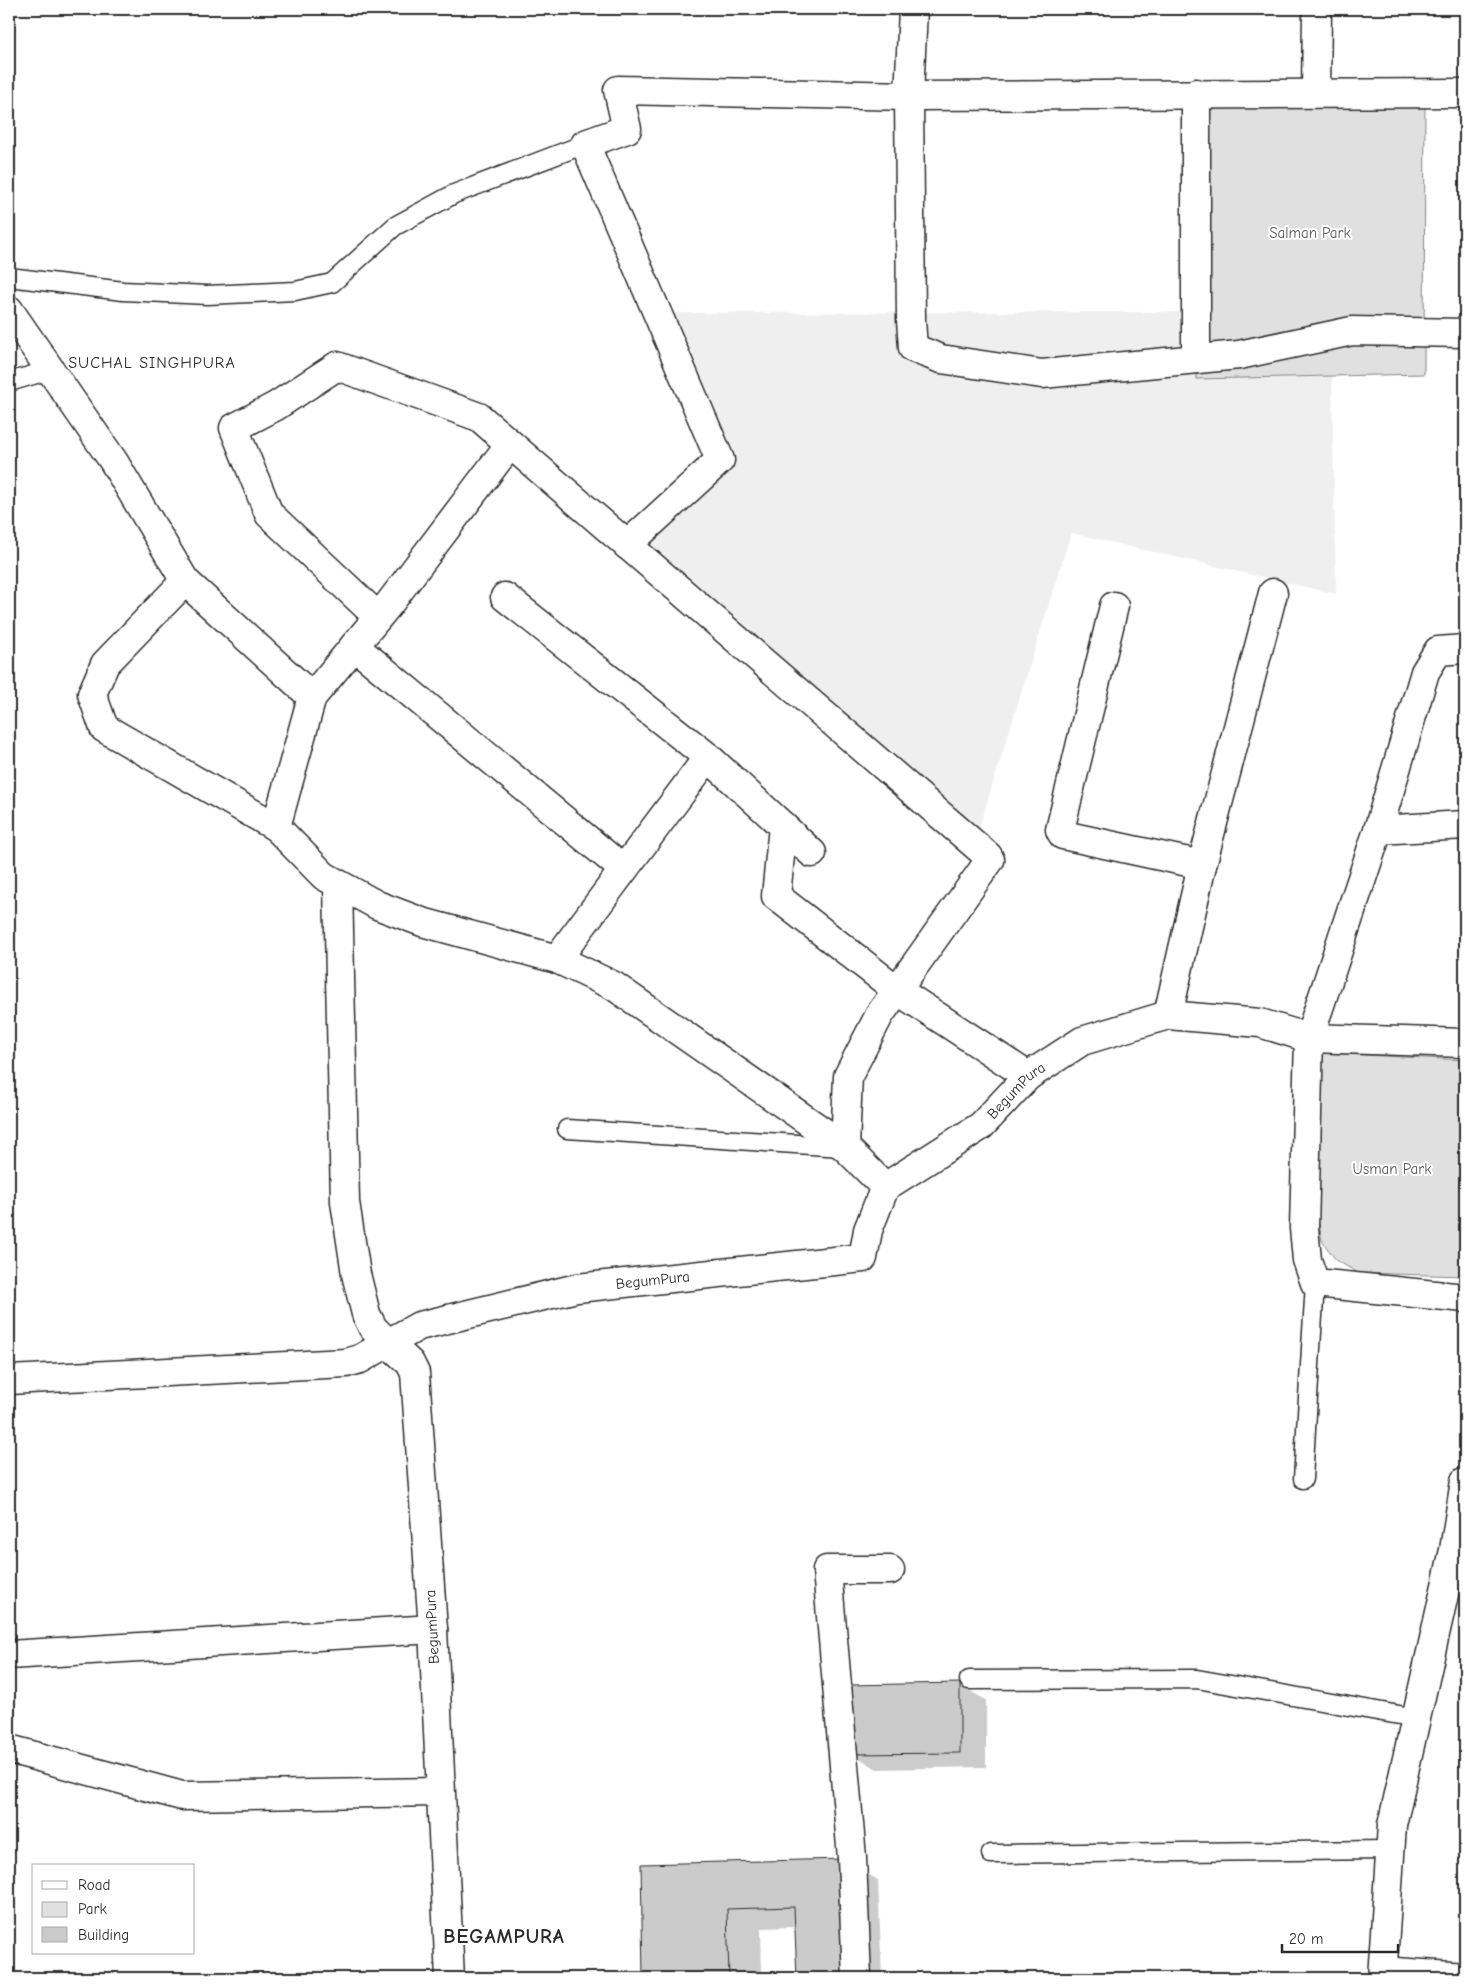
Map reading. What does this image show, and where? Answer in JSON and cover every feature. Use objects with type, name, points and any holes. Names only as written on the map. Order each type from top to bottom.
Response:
[{"type":"street","points":[[913,9],[910,96],[911,320],[913,348],[941,360],[1042,374],[1239,355],[1352,330],[1465,333]]},
{"type":"street","points":[[1316,93],[1317,9]]},
{"type":"street","points":[[627,545],[720,460],[585,144],[627,129],[618,90],[910,96],[1465,93]]},
{"type":"street","points":[[1196,93],[1196,360]]},
{"type":"street","points":[[9,310],[114,462],[185,581],[312,697]]},
{"type":"street","points":[[378,617],[269,514],[234,428],[276,406],[337,366],[479,417],[990,858],[880,1014],[848,1076],[844,1147]]},
{"type":"street","points":[[276,827],[312,697],[378,617],[510,444]]},
{"type":"street","points":[[185,581],[105,664],[92,694],[104,728],[276,827],[324,876],[377,905],[422,922],[557,959],[614,986],[844,1147],[885,1187]]},
{"type":"street","points":[[1168,1015],[1202,865],[1273,593]]},
{"type":"street","points":[[505,597],[708,757],[812,853]]},
{"type":"street","points":[[1114,606],[1060,830],[1062,835],[1202,865]]},
{"type":"street","points":[[354,646],[623,869]]},
{"type":"street","points":[[1465,649],[1438,651],[1425,672],[1378,830],[1309,1038],[1304,1228],[1307,1260],[1315,1283],[1465,1298]]},
{"type":"street","points":[[557,959],[708,757]]},
{"type":"street","points":[[1378,830],[1465,825]]},
{"type":"street","points":[[783,826],[776,896],[897,990],[1028,1076]]},
{"type":"street","points":[[9,1380],[346,1363],[360,1359],[388,1343],[373,1328],[366,1314],[356,1274],[345,1202],[338,885]]},
{"type":"street","name":"BegumPura","points":[[450,1978],[439,1792],[433,1629],[415,1374],[410,1362],[388,1343],[419,1326],[577,1288],[863,1258],[868,1230],[885,1187],[981,1126],[1028,1076],[1082,1041],[1168,1015],[1260,1023],[1309,1038],[1465,1043]]},
{"type":"street","points":[[1382,1972],[1392,1825],[1416,1718],[1460,1551],[1465,1481]]},
{"type":"street","points":[[857,1978],[852,1858],[827,1570],[890,1570]]},
{"type":"street","points":[[9,1655],[433,1629]]},
{"type":"street","points":[[9,1749],[182,1796],[439,1792]]},
{"type":"lane","points":[[9,277],[123,291],[206,295],[295,291],[332,283],[395,226],[420,212],[454,194],[585,144]]},
{"type":"lane","points":[[9,382],[50,370]]},
{"type":"lane","points":[[567,1129],[844,1147]]},
{"type":"lane","points":[[1302,1479],[1315,1283]]},
{"type":"lane","points":[[970,1680],[1197,1679],[1416,1718]]},
{"type":"lane","points":[[991,1854],[1390,1850]]},
{"type":"lane","points":[[1382,1972],[1465,1972]]},
{"type":"shaded area","points":[[1196,312],[1332,376],[1336,594],[1071,533],[974,844],[627,545],[720,460],[657,313]]},
{"type":"green space","name":"Salman Park","points":[[1196,93],[1425,93],[1424,374],[1196,379]]},
{"type":"green space","name":"Usman Park","points":[[1322,1053],[1465,1060],[1465,1276],[1358,1273],[1336,1260],[1322,1241],[1317,1213]]},
{"type":"building","points":[[960,1683],[960,1753],[849,1754],[848,1685]]},
{"type":"building","points":[[844,1859],[849,1978],[797,1978],[794,1907],[727,1909],[729,1978],[643,1978],[641,1864]]},
{"type":"district","name":"SUCHAL SINGHPURA","points":[[152,363]]},
{"type":"district","name":"BEGAMPURA","points":[[504,1936]]}]
